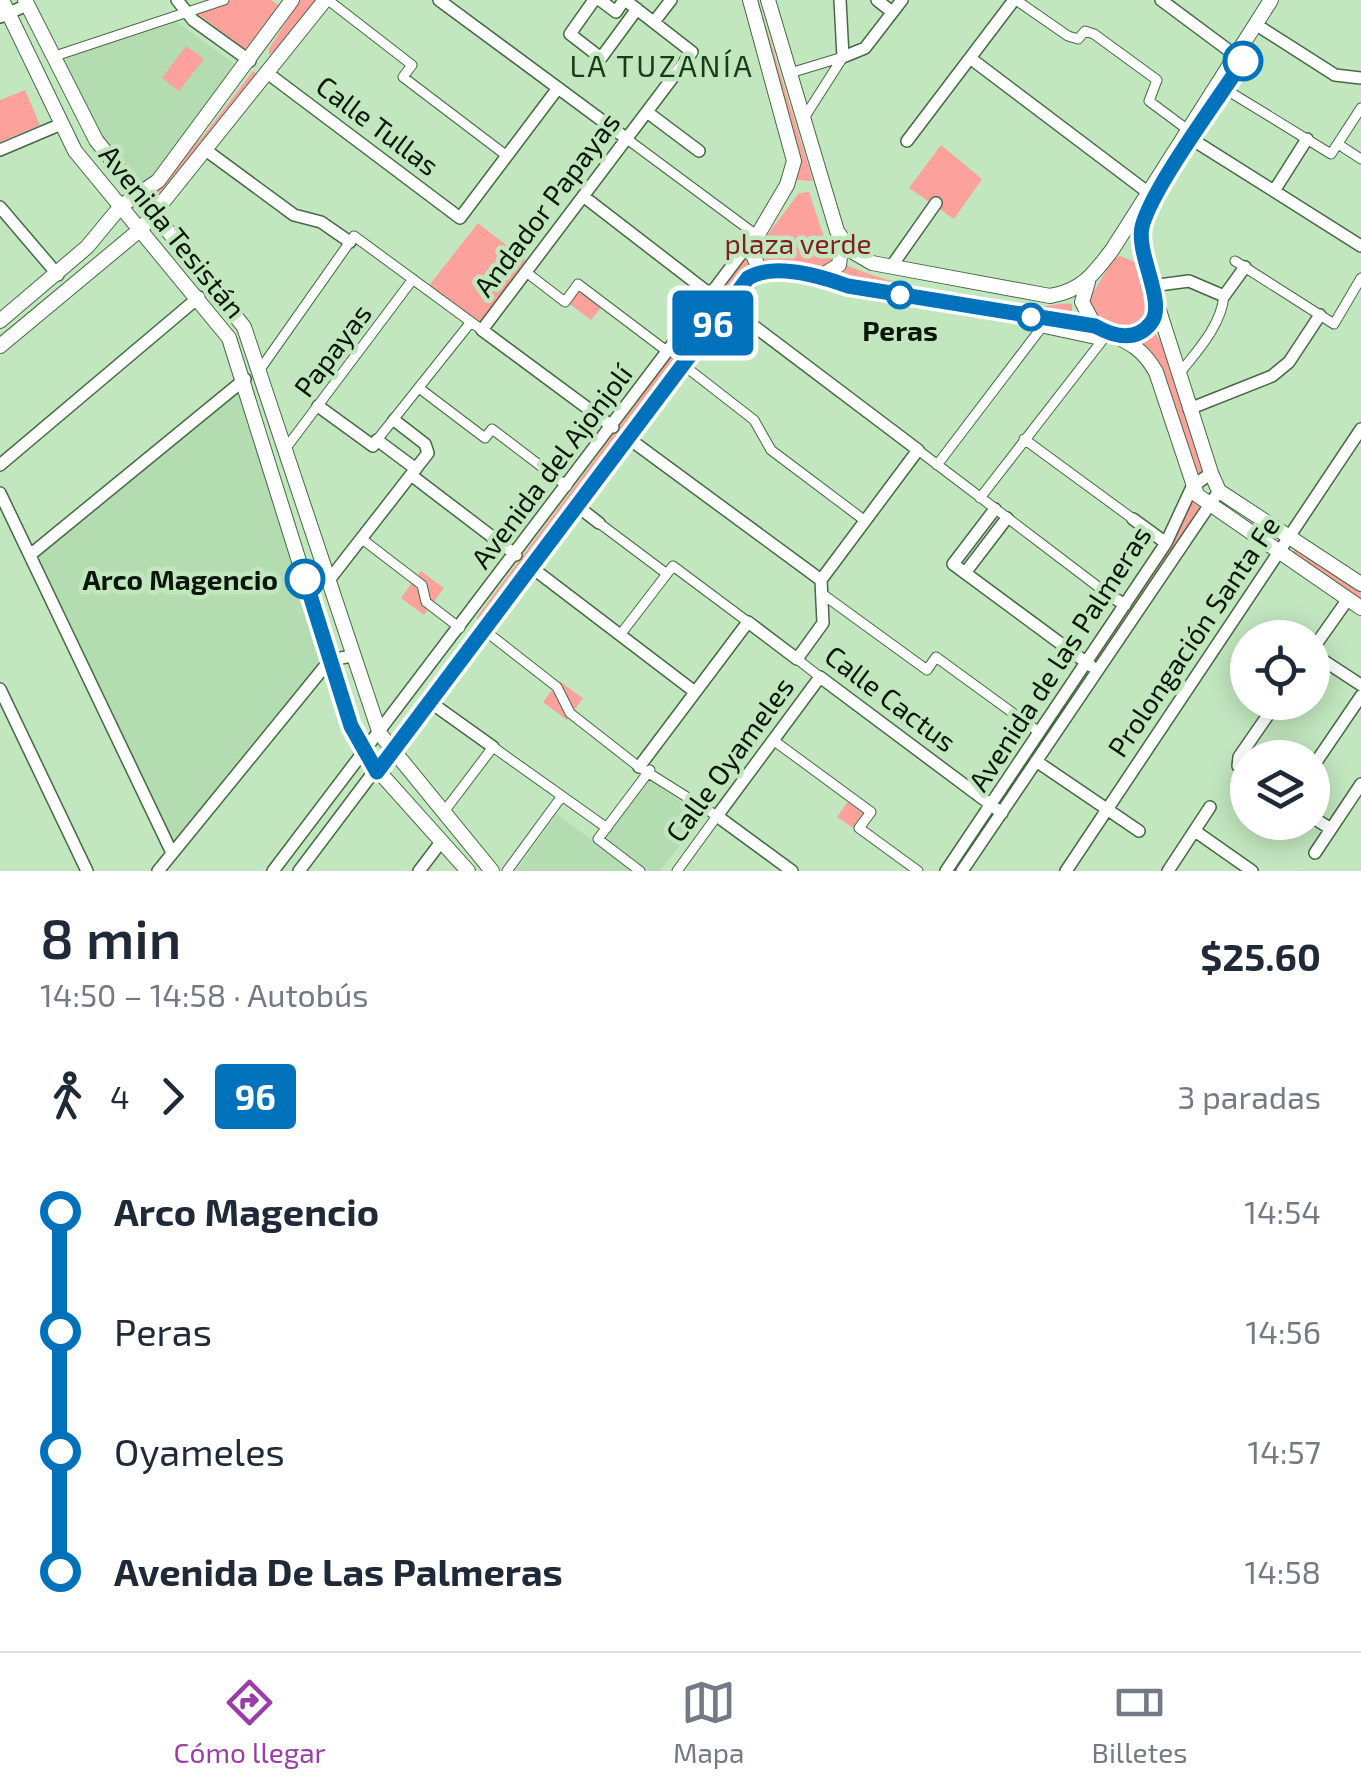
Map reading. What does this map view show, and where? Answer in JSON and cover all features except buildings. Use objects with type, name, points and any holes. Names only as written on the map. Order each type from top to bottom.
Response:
[{"type":"street","points":[[178,0],[186,13],[250,60]]},
{"type":"street","points":[[52,57],[224,0]]},
{"type":"street","points":[[0,346],[142,228],[326,0],[412,65],[404,77],[507,156],[558,88]]},
{"type":"street","points":[[439,0],[755,234]]},
{"type":"street","points":[[574,0],[616,12],[625,0],[692,52],[646,112]]},
{"type":"street","points":[[654,22],[670,0]]},
{"type":"street","points":[[750,0],[793,147],[788,186]]},
{"type":"street","points":[[768,0],[842,241],[840,265],[821,276]]},
{"type":"street","points":[[804,119],[843,57],[840,0]]},
{"type":"street","points":[[877,0],[892,12]]},
{"type":"street","points":[[790,73],[864,48],[902,0]]},
{"type":"street","points":[[907,141],[1015,0],[1068,36],[1078,39],[1085,31],[1094,34],[1157,80],[1150,100],[1190,135],[1361,246]]},
{"type":"street","points":[[1161,0],[1239,59]]},
{"type":"street","points":[[1190,135],[1225,89],[1271,0]]},
{"type":"street","points":[[842,241],[861,259],[891,267],[1050,296],[1076,290],[1088,281],[1152,196],[1239,59],[1282,0]]},
{"type":"street","points":[[3,10],[26,2]]},
{"type":"street","name":"Avenida Tesistán","points":[[26,2],[81,118],[244,327],[261,368],[380,734],[492,871]]},
{"type":"street","points":[[0,321],[88,248],[121,206],[158,181],[250,60],[286,2]]},
{"type":"street","points":[[594,3],[570,34],[601,58],[637,9]]},
{"type":"street","name":"Avenida Tesistán","points":[[3,10],[59,125],[230,338],[330,660],[364,754],[468,871]]},
{"type":"street","points":[[1264,29],[1335,75],[1361,78]]},
{"type":"street","points":[[970,58],[1152,196]]},
{"type":"street","name":"Calle Tullas","points":[[266,72],[460,218],[507,156]]},
{"type":"street","points":[[1225,89],[1331,154],[1361,108]]},
{"type":"street","name":"Andador Papayas","points":[[375,443],[419,388],[526,272],[646,112],[699,151]]},
{"type":"street","points":[[0,150],[59,125]]},
{"type":"street","points":[[1274,192],[1307,139]]},
{"type":"street","points":[[1338,144],[1361,158]]},
{"type":"street","points":[[207,150],[294,215],[322,222],[350,242]]},
{"type":"street","points":[[824,186],[806,176],[788,186],[755,234],[750,248],[760,271],[821,276],[848,286],[1125,337],[1146,355],[1156,372],[1192,487],[1209,504],[1279,554],[1355,603],[1330,631]]},
{"type":"street","points":[[583,196],[710,294]]},
{"type":"street","points":[[1152,196],[1142,227],[1141,254],[1219,491],[1361,584]]},
{"type":"street","points":[[891,267],[936,203]]},
{"type":"street","points":[[0,207],[58,274]]},
{"type":"street","name":"Avenida del Ajonjolí","points":[[273,871],[613,427],[755,234]]},
{"type":"street","points":[[261,368],[354,236],[613,427]]},
{"type":"street","points":[[1112,250],[1126,247],[1141,254]]},
{"type":"street","points":[[1178,375],[1223,310],[1224,296],[1240,264],[1334,324],[1361,278]]},
{"type":"street","name":"Avenida del Ajonjolí","points":[[300,871],[740,286],[760,271]]},
{"type":"street","points":[[526,272],[564,302],[578,284],[668,352]]},
{"type":"street","name":"Papayas","points":[[286,448],[414,279]]},
{"type":"street","points":[[1088,281],[1082,302],[1100,333]]},
{"type":"street","points":[[1151,286],[1189,281],[1224,296]]},
{"type":"street","points":[[0,465],[198,297]]},
{"type":"street","points":[[1125,337],[1152,322],[1156,304]]},
{"type":"street","points":[[726,305],[1125,605]]},
{"type":"street","points":[[1189,409],[1272,376],[1289,362],[1320,315]]},
{"type":"street","points":[[937,465],[1046,324]]},
{"type":"street","points":[[980,498],[1100,333]]},
{"type":"street","name":"Avenida del Ajonjolí","points":[[668,352],[682,364]]},
{"type":"street","points":[[682,364],[754,420],[771,450],[864,520]]},
{"type":"street","points":[[30,555],[247,386],[267,387]]},
{"type":"street","points":[[419,388],[485,438],[492,429],[567,486]]},
{"type":"street","points":[[318,406],[414,472],[516,555]]},
{"type":"street","points":[[329,580],[428,453],[425,444],[394,420]]},
{"type":"street","name":"Prolongación Santa Fe","points":[[1066,871],[1361,429]]},
{"type":"street","points":[[628,438],[927,670],[936,657],[1040,732]]},
{"type":"street","points":[[1024,439],[1166,543]]},
{"type":"street","points":[[620,635],[674,566],[797,659],[823,623],[821,587],[864,520],[918,450]]},
{"type":"street","name":"Avenida de las Palmeras","points":[[962,871],[1040,732],[1093,668],[1125,605],[1166,543],[1192,487],[1210,473]]},
{"type":"street","name":"Avenida de las Palmeras","points":[[946,871],[1036,761],[1093,668],[1219,491]]},
{"type":"street","points":[[0,493],[172,853]]},
{"type":"street","points":[[576,506],[668,574]]},
{"type":"street","points":[[995,509],[953,564],[1093,668]]},
{"type":"street","points":[[965,574],[1007,518]]},
{"type":"street","points":[[362,539],[422,585],[426,602],[460,628]]},
{"type":"street","points":[[532,567],[695,692]]},
{"type":"street","name":"Avenida del Ajonjolí","points":[[474,610],[487,626]]},
{"type":"street","points":[[640,871],[598,839],[695,692],[748,622]]},
{"type":"street","points":[[487,626],[557,687],[570,713],[792,871]]},
{"type":"street","points":[[158,871],[330,660],[352,656]]},
{"type":"street","name":"Calle Cactus","points":[[797,659],[997,809]]},
{"type":"street","points":[[1330,663],[1361,685]]},
{"type":"street","name":"Calle Oyameles","points":[[677,871],[820,676]]},
{"type":"street","points":[[0,689],[86,871]]},
{"type":"street","points":[[1330,742],[1361,696]]},
{"type":"street","points":[[430,702],[606,828]]},
{"type":"street","points":[[773,740],[871,812],[859,828],[918,871]]},
{"type":"street","points":[[443,813],[493,747]]},
{"type":"street","points":[[1036,761],[1138,831]]},
{"type":"street","points":[[1315,853],[1361,784]]},
{"type":"street","points":[[507,871],[562,796]]},
{"type":"street","points":[[1168,871],[1210,807]]},
{"type":"street","points":[[1194,831],[1252,871]]},
{"type":"street","points":[[419,871],[441,842]]},
{"type":"shaded area","points":[[177,22],[237,66],[142,190],[100,138],[62,59]]},
{"type":"shaded area","points":[[241,385],[328,655],[173,849],[35,557]]},
{"type":"shaded area","points":[[648,778],[701,817],[660,871],[649,871],[604,837]]},
{"type":"shaded area","points":[[557,814],[633,871],[516,871]]},
{"type":"green space","points":[[232,0],[271,0],[281,7],[250,53],[195,12]]},
{"type":"green space","points":[[300,0],[325,0],[269,56],[269,49]]},
{"type":"green space","name":"plaza verde","points":[[747,0],[758,0],[813,181],[796,180],[797,166]]},
{"type":"green space","points":[[186,46],[204,59],[179,91],[162,78]]},
{"type":"green space","points":[[253,71],[260,76],[154,208],[144,196],[203,136]]},
{"type":"green space","points":[[25,90],[40,125],[0,142],[0,100]]},
{"type":"green space","points":[[941,145],[982,179],[954,219],[909,188]]},
{"type":"green space","name":"plaza verde","points":[[809,192],[835,270],[782,268],[758,252],[799,193]]},
{"type":"green space","points":[[478,223],[528,262],[475,330],[424,292]]},
{"type":"green space","points":[[1120,256],[1135,262],[1150,309],[1149,322],[1125,337],[1095,326],[1089,300],[1113,259]]},
{"type":"green space","points":[[745,258],[756,273],[477,623],[477,617]]},
{"type":"green space","name":"plaza verde","points":[[846,265],[890,281],[962,297],[1038,306],[1072,304],[1072,320],[839,277]]},
{"type":"green space","points":[[578,285],[604,304],[591,320],[566,301]]},
{"type":"green space","points":[[1155,333],[1166,349],[1209,472],[1196,483],[1152,355],[1140,342]]},
{"type":"green space","points":[[1194,500],[1200,506],[1098,666],[1092,664]]},
{"type":"green space","points":[[1297,546],[1361,591],[1361,602],[1290,556]]},
{"type":"green space","points":[[421,571],[444,588],[424,615],[401,598]]},
{"type":"green space","points":[[559,681],[583,698],[567,720],[543,702]]},
{"type":"green space","points":[[852,796],[874,812],[859,832],[837,817]]},
{"type":"bus line","name":"96","points":[[305,579],[351,726],[377,772],[748,278],[760,271],[821,276],[848,286],[1095,326],[1125,337],[1141,332],[1156,315],[1141,254],[1145,219],[1243,61]]},
{"type":"place","name":"Peras","points":[[900,295]]},
{"type":"place","name":"Arco Magencio","points":[[305,579]]},
{"type":"district","name":"LA TUZANÍA","points":[[662,65]]}]
